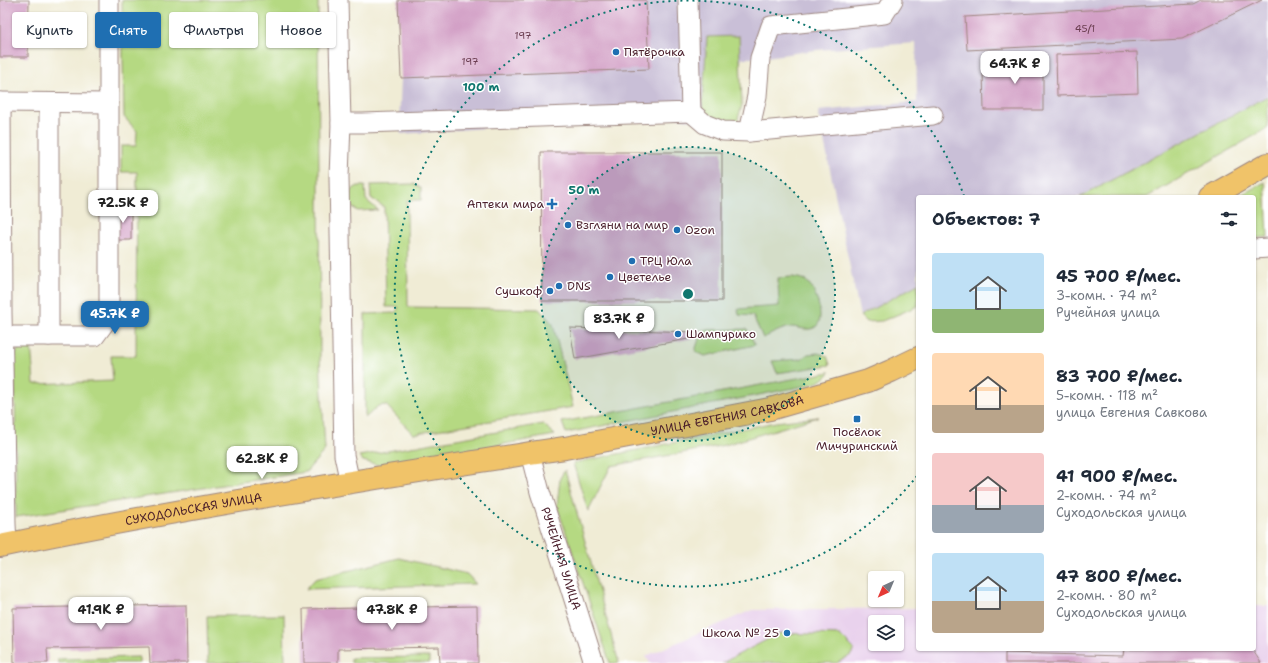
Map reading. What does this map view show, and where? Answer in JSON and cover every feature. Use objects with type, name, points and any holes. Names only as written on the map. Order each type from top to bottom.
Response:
[{"type":"main road","points":[[1214,195],[1268,164]]},
{"type":"main road","name":"УЛИЦА ЕВГЕНИЯ САВКОВА","points":[[530,453],[565,448],[770,409],[868,381],[891,372],[916,359]]},
{"type":"main road","name":"СУХОДОЛЬСКАЯ УЛИЦА","points":[[4,545],[82,528],[530,453]]},
{"type":"street","points":[[1,336],[95,336],[109,317],[109,0]]},
{"type":"street","points":[[338,0],[340,123],[339,177],[344,455],[350,483]]},
{"type":"street","points":[[688,0],[691,112]]},
{"type":"street","points":[[749,132],[757,96],[760,58],[772,26],[884,14],[892,0]]},
{"type":"street","points":[[4,545],[6,516],[1,336],[0,102],[109,103]]},
{"type":"street","points":[[49,103],[49,336]]},
{"type":"street","points":[[340,123],[691,112],[705,124],[723,131],[749,132],[933,115]]},
{"type":"street","points":[[1256,249],[1268,248]]},
{"type":"street","name":"РУЧЕЙНАЯ УЛИЦА","points":[[530,453],[540,492],[594,663]]},
{"type":"shaded area","points":[[398,0],[1268,0],[1268,96],[1084,195],[916,195],[916,285],[860,316],[818,111],[917,102],[916,43],[816,50],[760,58],[742,58],[731,98],[705,124],[668,115],[401,134],[399,125],[401,78]]},
{"type":"shaded area","name":"Школа № 25","points":[[1256,606],[1268,606],[1268,663],[650,663],[646,656],[752,610],[916,608],[916,651],[1256,651]]},
{"type":"green space","points":[[122,0],[318,0],[318,12],[266,12],[266,48],[318,48],[320,358],[325,450],[306,472],[16,517],[15,356],[21,343],[31,343],[34,384],[113,381],[111,356],[136,356],[137,172],[121,172],[121,146],[136,146],[137,131],[124,117],[123,48],[161,48],[161,12],[122,12]]},
{"type":"green space","points":[[739,36],[742,105],[737,122],[728,127],[702,111],[707,37]]},
{"type":"green space","points":[[1268,96],[1268,128],[1151,195],[1084,195]]},
{"type":"green space","points":[[1265,182],[1268,237],[1256,238],[1256,195],[1241,195]]},
{"type":"green space","points":[[414,184],[421,188],[421,200],[407,200],[408,307],[539,309],[553,324],[573,407],[413,434],[386,405],[378,406],[365,418],[365,314],[395,313],[399,307],[386,307],[384,207],[371,198],[370,185]]},
{"type":"green space","points":[[358,186],[365,186],[366,200],[378,210],[358,211],[351,206],[349,200],[350,194],[352,190]]},
{"type":"green space","points":[[792,277],[806,281],[813,290],[817,298],[820,314],[818,324],[810,329],[794,327],[788,328],[777,331],[763,338],[753,316],[739,315],[738,309],[779,306],[778,278]]},
{"type":"green space","points":[[916,285],[916,307],[882,321],[866,322],[860,316]]},
{"type":"green space","points":[[747,329],[755,345],[705,356],[695,351],[702,330]]},
{"type":"green space","points":[[818,353],[827,356],[830,365],[777,373],[772,361],[801,359],[808,354]]},
{"type":"green space","points":[[830,372],[824,379],[809,385],[566,433],[562,422]]},
{"type":"green space","points":[[818,417],[725,445],[611,466],[588,511],[573,463],[776,422]]},
{"type":"green space","points":[[543,424],[555,435],[382,466],[363,461],[359,456]]},
{"type":"green space","points":[[565,470],[619,663],[610,663],[557,506],[560,478]]},
{"type":"green space","points":[[399,558],[467,574],[476,584],[306,589],[315,579]]},
{"type":"green space","points":[[284,615],[285,663],[208,663],[207,616]]},
{"type":"green space","points":[[780,633],[840,635],[854,649],[851,655],[837,663],[722,663]]},
{"type":"green space","points":[[139,657],[139,663],[58,663],[58,659]]},
{"type":"green space","points":[[429,657],[429,663],[351,663],[351,658]]},
{"type":"building","points":[[0,0],[29,0],[29,12],[12,12],[12,48],[28,48],[28,57],[0,57]]},
{"type":"building","points":[[398,0],[646,0],[649,69],[401,78]]},
{"type":"building","points":[[1201,0],[1262,0],[1182,39],[967,50],[965,17],[1193,4]]},
{"type":"building","points":[[1137,52],[1138,93],[1057,96],[1056,55]]},
{"type":"building","points":[[1004,56],[1043,56],[1043,110],[984,110],[983,72],[1004,72]]},
{"type":"building","name":"ТРЦ Юла","points":[[541,152],[722,152],[722,301],[542,301]]},
{"type":"building","points":[[115,208],[131,209],[131,240],[115,240]]},
{"type":"building","points":[[570,328],[693,332],[694,338],[575,359]]},
{"type":"building","points":[[186,605],[187,663],[150,663],[149,647],[47,649],[48,663],[14,663],[13,608]]},
{"type":"building","points":[[477,606],[478,663],[440,663],[439,647],[338,649],[338,663],[304,663],[303,609]]},
{"type":"building","points":[[1124,651],[1253,651],[1261,663],[1005,663],[1005,653],[1123,656]]},
{"type":"place","name":"Пятёрочка","points":[[616,52]]},
{"type":"place","name":"Аптеки мира","points":[[552,204]]},
{"type":"place","name":"Взгляни на мир","points":[[568,225]]},
{"type":"place","name":"Ozon","points":[[677,230]]},
{"type":"place","name":"ТРЦ Юла","points":[[632,261]]},
{"type":"place","name":"Цветелье","points":[[610,277]]},
{"type":"place","name":"DNS","points":[[559,286]]},
{"type":"place","name":"Сушкоф","points":[[550,291]]},
{"type":"place","name":"Шампурико","points":[[678,334]]},
{"type":"place","name":"Посёлок Мичуринский","points":[[857,419]]},
{"type":"place","name":"Школа № 25","points":[[787,633]]}]
